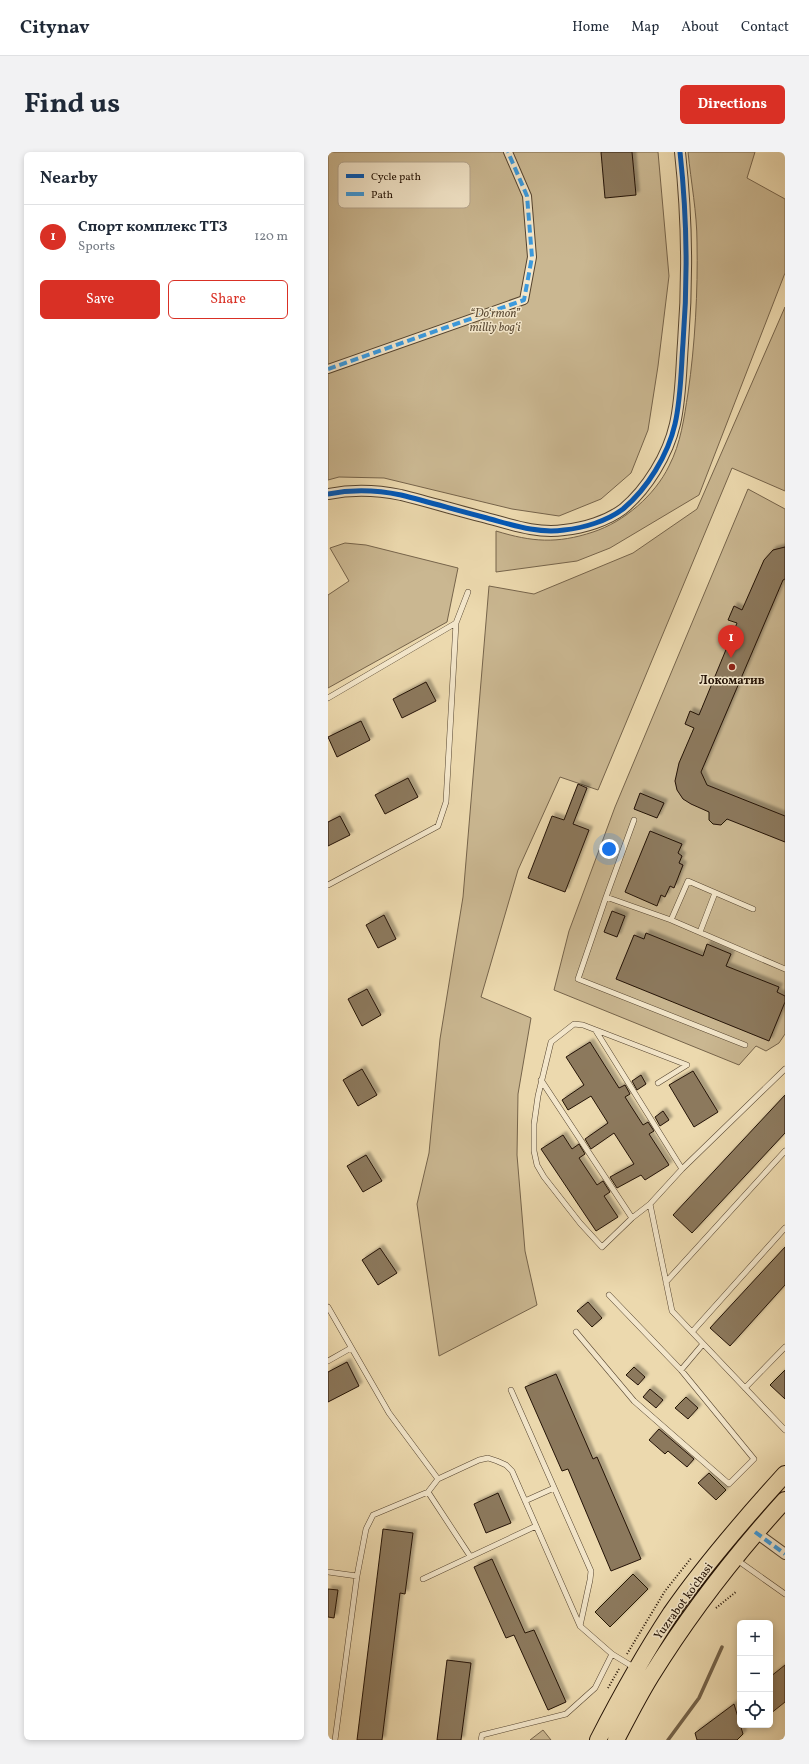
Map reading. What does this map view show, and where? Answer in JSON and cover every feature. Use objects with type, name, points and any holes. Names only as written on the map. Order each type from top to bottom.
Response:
[{"type":"main road","name":"Yuzrabot ko'chasi","points":[[598,1740],[636,1669],[684,1595],[743,1522],[785,1474]]},
{"type":"main road","name":"Yuzrabot ko'chasi","points":[[616,1740],[651,1676],[699,1605],[755,1532],[785,1500]]},
{"type":"street","points":[[328,369],[524,300],[532,257],[527,196],[508,152]]},
{"type":"street","points":[[328,494],[357,491],[390,493],[528,529],[552,531],[576,528],[599,522],[622,509],[632,500],[649,479],[661,458],[671,436],[676,413],[684,327],[687,258],[685,197],[680,152]]},
{"type":"street","points":[[755,1532],[785,1554]]},
{"type":"lane","points":[[328,885],[438,826],[446,802],[456,623],[468,592]]},
{"type":"lane","points":[[328,698],[456,623]]},
{"type":"lane","points":[[634,820],[578,979],[745,1045]]},
{"type":"lane","points":[[671,920],[688,881],[753,908]]},
{"type":"lane","points":[[700,932],[715,893]]},
{"type":"lane","points":[[606,897],[671,920],[785,969]]},
{"type":"lane","points":[[658,1083],[688,1065],[583,1025],[574,1024],[551,1042],[541,1080],[534,1124],[534,1151],[537,1165],[544,1177],[580,1223],[602,1247],[632,1218],[650,1204],[682,1169],[785,1069]]},
{"type":"lane","points":[[596,1031],[682,1169]]},
{"type":"lane","points":[[541,1080],[632,1218]]},
{"type":"lane","points":[[666,1282],[785,1151]]},
{"type":"lane","points":[[650,1204],[672,1311],[785,1430]]},
{"type":"lane","points":[[692,1332],[785,1228]]},
{"type":"lane","points":[[576,1332],[634,1401],[729,1484],[754,1459],[681,1370],[609,1295]]},
{"type":"lane","points":[[328,1307],[389,1413],[438,1479]]},
{"type":"lane","points":[[681,1370],[703,1344]]},
{"type":"lane","points":[[746,1388],[785,1347]]},
{"type":"lane","points":[[328,1361],[351,1348]]},
{"type":"lane","points":[[511,1390],[591,1571],[580,1626]]},
{"type":"lane","points":[[334,1740],[366,1529],[373,1515],[428,1492],[438,1479],[479,1460],[492,1459],[506,1465],[512,1471],[580,1626],[612,1654],[636,1669],[651,1676]]},
{"type":"lane","points":[[525,1500],[554,1488]]},
{"type":"lane","points":[[428,1492],[470,1556]]},
{"type":"lane","points":[[423,1579],[536,1526]]},
{"type":"lane","points":[[734,1558],[785,1594]]},
{"type":"lane","points":[[328,1572],[358,1576]]},
{"type":"lane","points":[[481,1740],[482,1735],[566,1714],[595,1688],[612,1654]]},
{"type":"path","points":[[711,1614],[716,1607],[736,1591]]},
{"type":"green space","name":"“Do‘rmon” milliy bog‘i","points":[[328,152],[658,152],[669,276],[658,366],[648,430],[631,473],[601,499],[559,516],[512,509],[384,478],[339,477],[328,480]]},
{"type":"green space","points":[[688,152],[755,152],[747,178],[785,199],[785,273],[699,495],[610,548],[577,561],[496,572],[496,531],[509,535],[544,540],[556,540],[593,532],[616,522],[637,506],[656,487],[669,466],[682,430],[696,318],[697,231]]},
{"type":"green space","points":[[785,307],[785,491],[732,468],[598,790],[560,777],[518,870],[481,997],[531,1018],[518,1094],[517,1155],[525,1251],[537,1305],[439,1356],[417,1204],[429,1153],[440,1039],[463,897],[489,586],[534,594],[633,553],[697,509]]},
{"type":"green space","points":[[748,489],[785,509],[785,1034],[779,1043],[766,1051],[756,1046],[739,1065],[554,990],[569,931],[615,807]]},
{"type":"green space","points":[[345,543],[366,545],[458,568],[447,622],[328,688],[328,595],[349,581],[330,548]]},
{"type":"green space","points":[[543,1730],[551,1740],[530,1740]]},
{"type":"building","points":[[601,152],[632,152],[636,195],[605,198]]},
{"type":"building","name":"Локоматив","points":[[785,547],[785,579],[783,580],[701,772],[707,785],[785,816],[785,842],[727,819],[721,825],[713,824],[709,820],[709,812],[683,799],[677,790],[675,781],[679,763],[694,728],[685,724],[690,711],[699,715],[737,623],[728,620],[734,606],[742,610],[764,560],[773,550]]},
{"type":"building","points":[[426,682],[436,701],[402,718],[393,699]]},
{"type":"building","points":[[361,721],[370,740],[337,757],[328,737]]},
{"type":"building","points":[[408,778],[418,797],[385,814],[375,795]]},
{"type":"building","points":[[578,784],[587,788],[573,824],[589,830],[565,892],[528,878],[552,816],[564,820]]},
{"type":"building","points":[[640,793],[664,803],[657,818],[634,809]]},
{"type":"building","points":[[340,816],[350,835],[328,846],[328,822]]},
{"type":"building","points":[[650,831],[682,844],[678,853],[682,856],[679,863],[683,865],[674,888],[670,886],[665,897],[661,895],[657,906],[625,892]]},
{"type":"building","points":[[612,911],[625,916],[617,937],[604,932]]},
{"type":"building","points":[[384,915],[396,939],[378,948],[366,925]]},
{"type":"building","points":[[646,933],[703,956],[707,944],[731,954],[726,966],[779,987],[777,992],[785,996],[785,1002],[769,1041],[616,979],[634,935],[644,939]]},
{"type":"building","points":[[367,989],[381,1015],[362,1026],[348,999]]},
{"type":"building","points":[[590,1042],[619,1088],[625,1085],[630,1094],[625,1097],[643,1125],[648,1122],[654,1131],[649,1134],[669,1165],[645,1180],[641,1175],[617,1188],[610,1177],[634,1164],[614,1133],[591,1149],[585,1139],[608,1123],[591,1096],[568,1110],[562,1100],[584,1085],[566,1057]]},
{"type":"building","points":[[362,1069],[377,1095],[358,1106],[343,1080]]},
{"type":"building","points":[[693,1071],[718,1112],[694,1127],[669,1085]]},
{"type":"building","points":[[641,1075],[646,1084],[637,1090],[632,1081]]},
{"type":"building","points":[[785,1095],[785,1133],[692,1233],[673,1215]]},
{"type":"building","points":[[663,1111],[669,1120],[660,1126],[655,1117]]},
{"type":"building","points":[[563,1135],[572,1149],[579,1144],[585,1154],[579,1158],[597,1185],[603,1181],[610,1192],[604,1196],[618,1217],[596,1231],[541,1149]]},
{"type":"building","points":[[366,1155],[382,1181],[363,1192],[347,1166]]},
{"type":"building","points":[[785,1247],[785,1285],[730,1346],[710,1328]]},
{"type":"building","points":[[380,1248],[397,1273],[378,1285],[362,1260]]},
{"type":"building","points":[[588,1302],[602,1318],[592,1327],[577,1311]]},
{"type":"building","points":[[347,1362],[359,1386],[328,1402],[328,1372]]},
{"type":"building","points":[[634,1367],[645,1377],[638,1385],[626,1375]]},
{"type":"building","points":[[785,1370],[785,1399],[770,1385]]},
{"type":"building","points":[[556,1374],[593,1459],[597,1457],[641,1559],[611,1571],[568,1469],[562,1471],[525,1387]]},
{"type":"building","points":[[650,1389],[663,1400],[656,1408],[643,1397]]},
{"type":"building","points":[[686,1397],[698,1408],[688,1419],[675,1408]]},
{"type":"building","points":[[659,1429],[694,1459],[687,1467],[668,1451],[665,1454],[649,1440]]},
{"type":"building","points":[[709,1473],[726,1490],[716,1500],[698,1483]]},
{"type":"building","points":[[498,1493],[511,1523],[486,1533],[474,1504]]},
{"type":"building","points":[[383,1529],[413,1533],[405,1594],[400,1593],[382,1740],[357,1740]]},
{"type":"building","points":[[492,1559],[525,1633],[534,1630],[566,1702],[548,1710],[514,1635],[506,1638],[474,1567]]},
{"type":"building","points":[[633,1574],[648,1589],[610,1627],[595,1612]]},
{"type":"building","points":[[328,1589],[338,1590],[334,1618],[328,1617]]},
{"type":"building","points":[[447,1660],[471,1663],[461,1740],[437,1740]]},
{"type":"building","points":[[785,1665],[785,1702],[773,1712],[773,1692],[773,1675]]},
{"type":"building","points":[[734,1704],[737,1714],[737,1728],[741,1728],[743,1734],[737,1740],[697,1740],[695,1733]]},
{"type":"waterway","points":[[668,1740],[699,1698],[722,1647]]},
{"type":"marked path","points":[[328,369],[524,300],[532,257],[527,196],[508,152]]},
{"type":"marked path","points":[[755,1532],[785,1554]]},
{"type":"cycle path","points":[[328,494],[356,491],[392,493],[523,528],[543,531],[579,528],[595,523],[617,513],[632,501],[648,481],[662,459],[672,436],[678,404],[685,319],[686,271],[684,200],[680,152]]},
{"type":"place","name":"Спорт комплекс ТТЗ","points":[[731,658]]},
{"type":"place","name":"Локоматив","points":[[732,667]]}]
